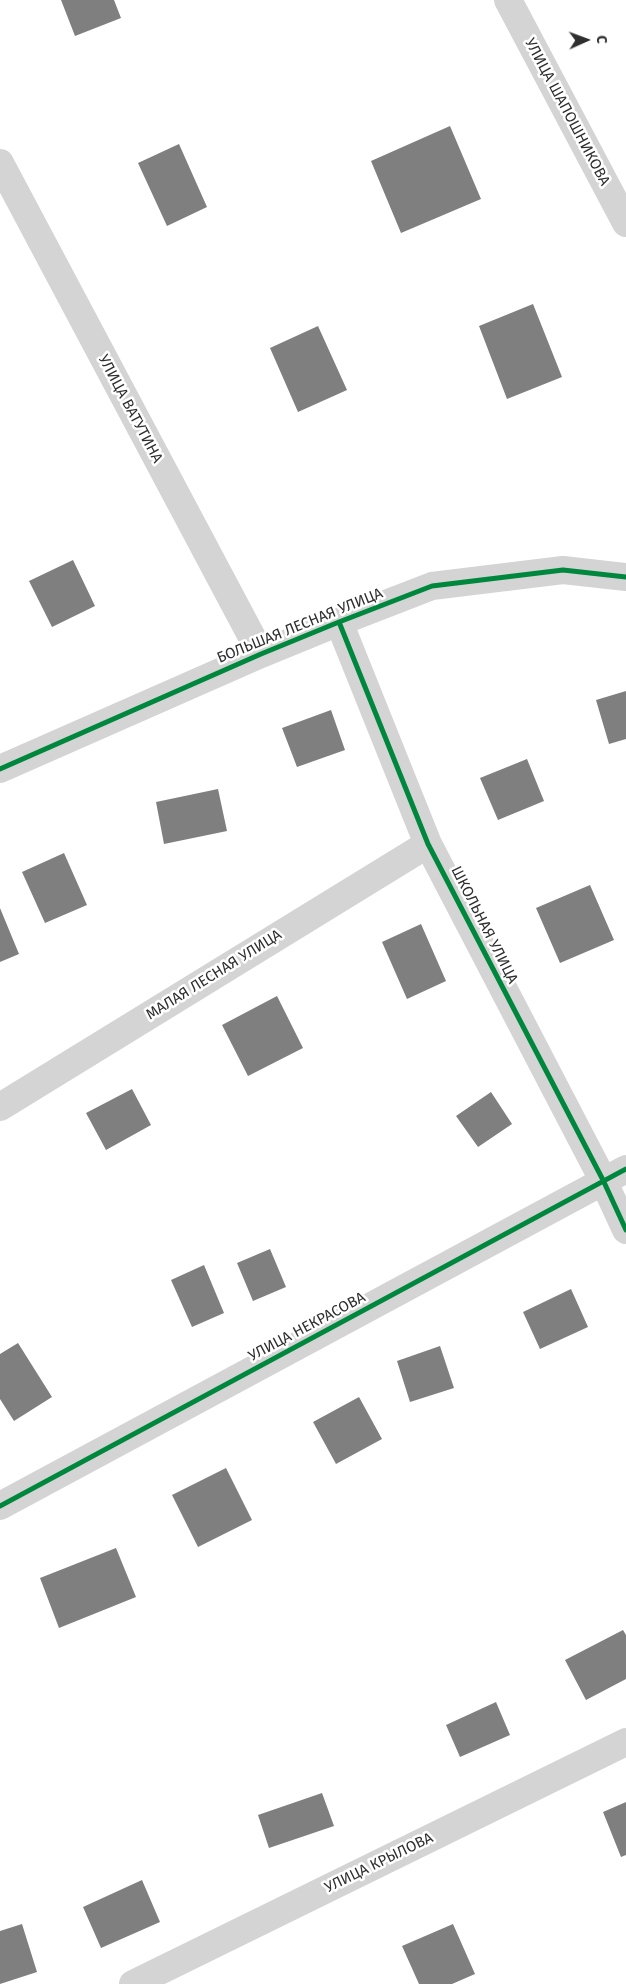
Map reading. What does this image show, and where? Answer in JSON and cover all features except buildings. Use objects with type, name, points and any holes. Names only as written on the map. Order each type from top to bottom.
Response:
[{"type":"street","name":"УЛИЦА ШАПОШНИКОВА","points":[[508,0],[626,223]]},
{"type":"street","name":"УЛИЦА ВАТУТИНА","points":[[0,163],[261,654]]},
{"type":"street","name":"БОЛЬШАЯ ЛЕСНАЯ УЛИЦА","points":[[0,769],[261,654],[432,586],[563,570],[626,577]]},
{"type":"street","name":"ШКОЛЬНАЯ УЛИЦА","points":[[339,622],[428,844],[614,1175],[626,1230]]},
{"type":"street","name":"МАЛАЯ ЛЕСНАЯ УЛИЦА","points":[[0,1107],[428,844]]},
{"type":"street","name":"УЛИЦА НЕКРАСОВА","points":[[0,1506],[614,1175]]},
{"type":"street","name":"УЛИЦА КРЫЛОВА","points":[[132,1984],[626,1742]]},
{"type":"cycle path","points":[[0,769],[261,654],[432,586],[563,570],[626,577]]},
{"type":"cycle path","points":[[339,622],[428,844],[603,1180],[626,1230]]},
{"type":"cycle path","points":[[0,1506],[626,1169]]}]
